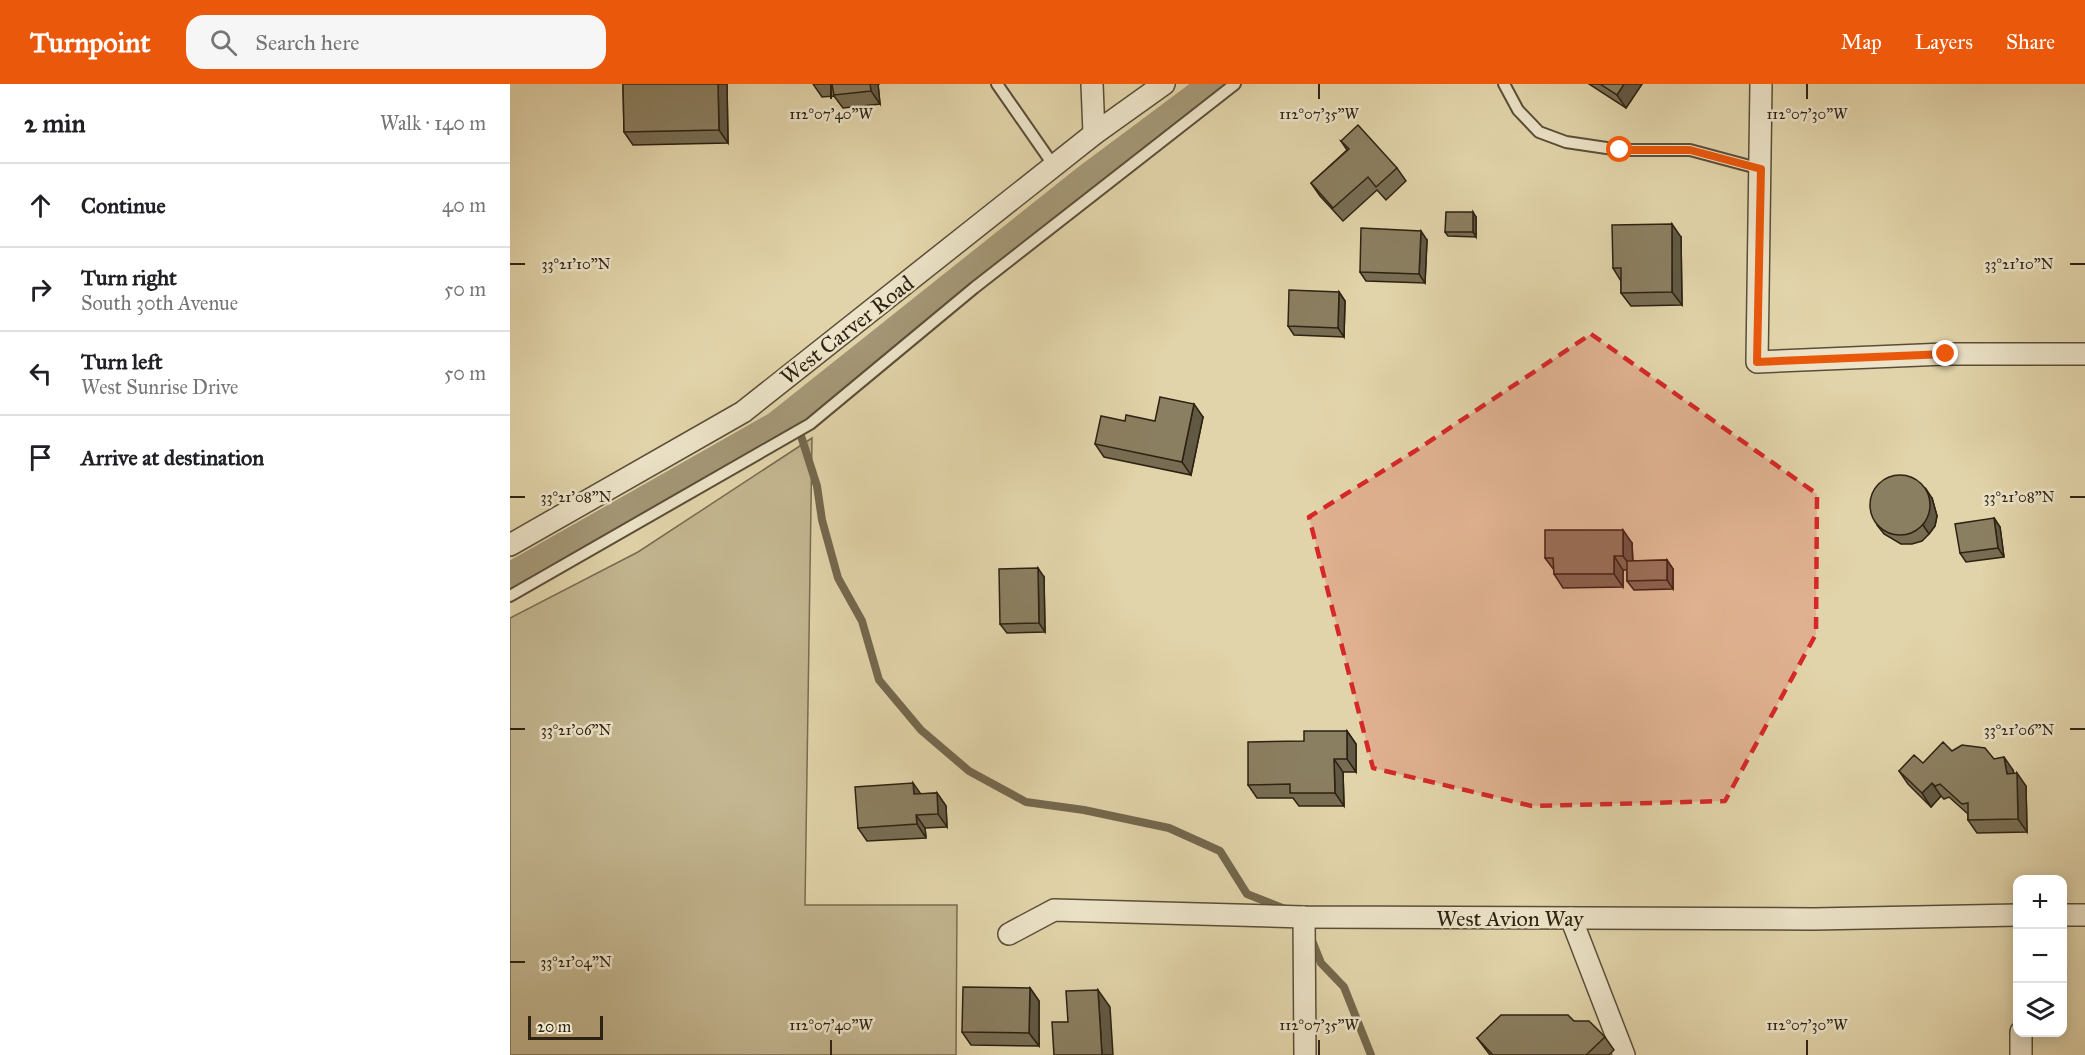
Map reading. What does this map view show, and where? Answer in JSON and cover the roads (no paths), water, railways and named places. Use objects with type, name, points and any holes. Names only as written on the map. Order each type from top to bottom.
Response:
[{"type":"street","points":[[1092,84],[1094,134]]},
{"type":"street","name":"West Carver Road","points":[[510,545],[743,412],[1094,134],[1164,84]]},
{"type":"street","points":[[1761,84],[1757,362],[1946,354],[2085,354]]},
{"type":"street","name":"West Avion Way","points":[[1009,934],[1054,910],[1304,917],[1814,919],[2013,915]]},
{"type":"street","points":[[2067,915],[2085,915]]},
{"type":"street","points":[[1304,917],[1305,1055]]},
{"type":"street","points":[[1572,918],[1624,1055]]},
{"type":"street","points":[[2021,1037],[2021,1055]]},
{"type":"lane","points":[[997,84],[1054,166]]},
{"type":"lane","points":[[510,596],[810,424],[974,288],[1235,84]]},
{"type":"lane","points":[[1504,84],[1518,110],[1539,132],[1566,142],[1620,150],[1690,150],[1761,169]]},
{"type":"waterway","points":[[510,576],[776,425],[1086,178],[1212,84]]},
{"type":"waterway","points":[[793,411],[817,486],[822,520],[838,578],[862,621],[879,680],[921,730],[969,771],[1026,802],[1084,810],[1169,828],[1220,851],[1247,894],[1285,909]]},
{"type":"waterway","points":[[1311,938],[1321,963],[1344,987],[1371,1055]]}]
